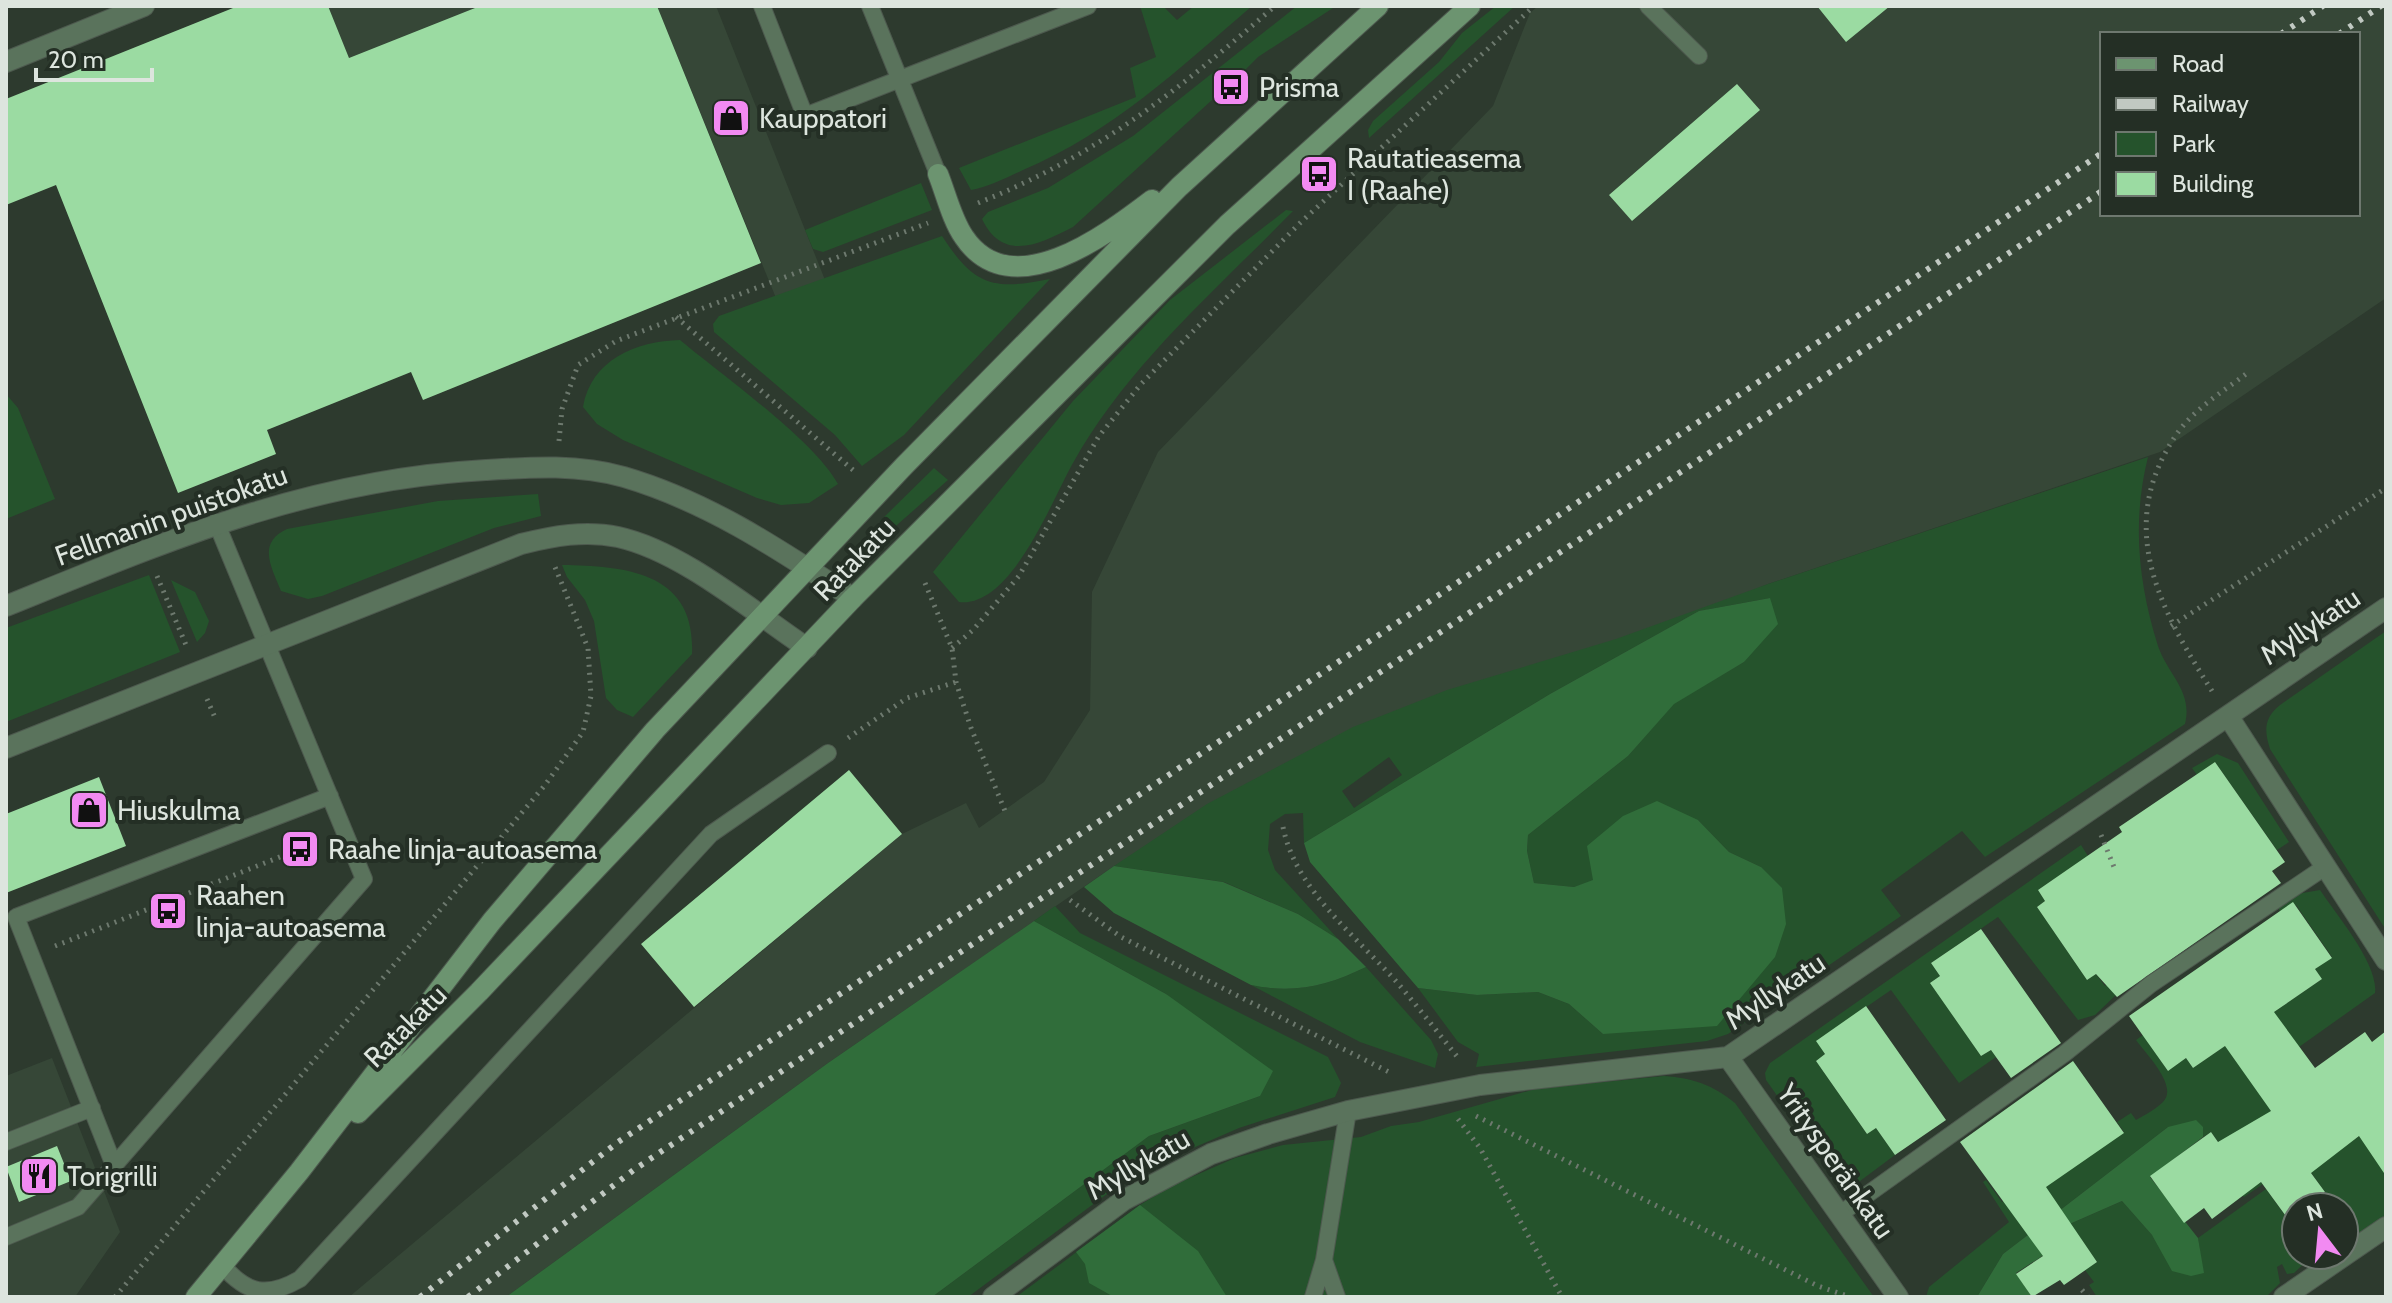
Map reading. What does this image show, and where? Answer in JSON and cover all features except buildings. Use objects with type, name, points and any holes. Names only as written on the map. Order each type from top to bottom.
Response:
[{"type":"main road","name":"Ratakatu","points":[[196,1297],[299,1172],[492,921],[655,730],[926,443],[1222,147],[1378,6]]},
{"type":"main road","name":"Ratakatu","points":[[299,1172],[479,992],[853,598],[1227,225],[1470,6]]},
{"type":"main road","points":[[938,174],[963,236],[980,255],[1004,264],[1034,265],[1068,257],[1131,216],[1222,147]]},
{"type":"street","points":[[6,62],[144,6]]},
{"type":"street","name":"Fellmanin puistokatu","points":[[6,606],[216,522],[292,499],[366,483],[450,472],[556,466],[623,477],[690,501],[741,525],[853,598]]},
{"type":"street","points":[[6,748],[521,544],[552,536],[594,535],[641,544],[696,573],[807,648]]},
{"type":"street","name":"Myllykatu","points":[[993,1297],[1124,1200],[1211,1154],[1348,1111],[1432,1093],[1728,1057],[2386,608]]},
{"type":"street","points":[[2228,716],[2386,960]]},
{"type":"street","name":"Yritysperänkatu","points":[[1728,1057],[1898,1297]]},
{"type":"street","points":[[2284,1297],[2386,1227]]},
{"type":"lane","points":[[762,6],[805,116],[1088,6]]},
{"type":"lane","points":[[870,6],[938,174]]},
{"type":"lane","points":[[1648,6],[1699,56]]},
{"type":"lane","points":[[6,1237],[78,1207],[113,1163],[364,879],[216,522]]},
{"type":"lane","points":[[222,1265],[237,1282],[260,1294],[281,1290],[300,1279],[711,834],[828,753]]},
{"type":"lane","points":[[113,1163],[16,917],[330,796]]},
{"type":"lane","points":[[1840,1214],[2064,1054],[2151,984],[2325,867]]},
{"type":"lane","points":[[6,1142],[92,1108]]},
{"type":"lane","points":[[1313,1297],[1324,1260],[1348,1111]]},
{"type":"lane","points":[[1324,1260],[1337,1297]]},
{"type":"path","points":[[556,466],[562,409],[578,365],[616,341],[675,316],[954,213],[1060,167],[1105,141],[1210,62],[1275,6]]},
{"type":"path","points":[[952,648],[973,630],[1019,576],[1099,436],[1124,404],[1300,223],[1534,6]]},
{"type":"path","points":[[675,316],[853,470]]},
{"type":"path","points":[[2228,716],[2171,627],[2155,586],[2146,533],[2149,486],[2177,434],[2203,407],[2246,374]]},
{"type":"path","points":[[2171,627],[2386,488]]},
{"type":"path","points":[[115,1297],[545,785],[583,732],[591,696],[588,648],[556,574],[552,536]]},
{"type":"path","points":[[146,549],[197,672]]},
{"type":"path","points":[[925,583],[952,648],[956,682],[1005,811]]},
{"type":"path","points":[[828,753],[886,709],[907,698],[956,682]]},
{"type":"path","points":[[1283,827],[1288,853],[1305,880],[1402,989],[1480,1085]]},
{"type":"path","points":[[31,956],[300,849]]},
{"type":"path","points":[[1432,1093],[1455,1115],[1480,1148],[1562,1297]]},
{"type":"path","points":[[2082,1290],[2088,1297]]},
{"type":"shaded area","points":[[328,6],[480,6],[349,58]]},
{"type":"shaded area","name":"Kauppatori","points":[[657,6],[716,6],[825,280],[776,298]]},
{"type":"shaded area","points":[[1538,6],[2386,6],[2386,298],[2160,452],[1768,584],[1209,820],[1114,866],[828,1063],[506,1297],[349,1297],[902,834],[966,803],[979,828],[1044,782],[1090,710],[1092,592],[1158,452],[1493,106],[1530,13]]},
{"type":"shaded area","points":[[52,1058],[120,1232],[75,1297],[6,1297],[6,1076]]},
{"type":"green space","points":[[1140,6],[1163,6],[1177,20],[1194,6],[1252,6],[1144,97],[1086,137],[1004,179],[971,190],[959,168],[1136,97],[1130,68],[1156,57]]},
{"type":"green space","points":[[1297,6],[1336,6],[1258,57],[1241,74],[1234,68],[1218,82],[1224,89],[1073,227],[1023,246],[1000,241],[991,233],[982,219],[988,212],[1048,188],[1133,136]]},
{"type":"green space","points":[[1496,6],[1515,6],[1369,138],[1368,130],[1373,121],[1439,62],[1462,33]]},
{"type":"green space","points":[[921,183],[932,210],[823,252],[813,249],[805,230]]},
{"type":"green space","points":[[1286,210],[1293,211],[1174,330],[1119,394],[1073,463],[1041,526],[1012,571],[996,588],[978,599],[959,602],[933,572],[1073,401],[1170,300]]},
{"type":"green space","points":[[942,236],[964,265],[986,280],[1013,284],[1050,279],[904,435],[862,466],[835,435],[714,332],[713,324],[719,316]]},
{"type":"green space","points":[[680,340],[789,428],[838,484],[809,503],[781,505],[757,498],[623,440],[597,424],[583,407],[595,377],[606,365],[632,349]]},
{"type":"green space","points":[[6,394],[18,408],[55,499],[6,519]]},
{"type":"green space","points":[[2148,457],[2140,505],[2142,575],[2158,646],[2186,702],[2185,724],[1985,857],[1962,831],[1881,890],[1901,916],[1728,1034],[1707,1041],[1476,1067],[1479,1054],[1458,1042],[1418,988],[1477,995],[1538,992],[1569,1004],[1603,1034],[1761,867],[1729,852],[1698,820],[1593,881],[1574,887],[1534,883],[1527,851],[1528,835],[1628,756],[1674,703],[1744,662],[1770,598],[1699,611],[1550,694],[1304,843],[1303,813],[1285,814],[1270,824],[1268,850],[1275,870],[1338,939],[1298,914],[1224,882],[1114,866],[1207,804],[1353,727],[1447,690],[1616,639],[1768,584]],"holes":[[[1389,757],[1402,775],[1354,808],[1342,791]]]},
{"type":"green space","points":[[934,468],[948,480],[889,532],[880,521]]},
{"type":"green space","points":[[538,494],[541,516],[494,528],[322,596],[308,599],[281,591],[269,556],[272,541],[287,529],[438,501]]},
{"type":"green space","points":[[562,565],[632,572],[670,590],[682,606],[690,627],[692,654],[633,717],[617,710],[606,698],[594,621],[585,600],[567,577]]},
{"type":"green space","points":[[149,575],[180,652],[6,722],[6,628]]},
{"type":"green space","points":[[171,580],[195,592],[209,621],[205,633],[197,642]]},
{"type":"green space","points":[[1770,598],[1778,624],[1744,662],[1674,704],[1628,756],[1528,835],[1527,851],[1534,883],[1574,887],[1593,880],[1587,846],[1623,816],[1657,801],[1698,820],[1729,852],[1761,867],[1782,888],[1786,924],[1775,957],[1717,1026],[1603,1034],[1569,1004],[1538,992],[1477,995],[1418,988],[1310,862],[1304,843],[1550,694],[1699,611]]},
{"type":"green space","points":[[2386,631],[2386,930],[2270,749],[2266,730],[2268,720],[2280,705]]},
{"type":"green space","points":[[2217,754],[2238,763],[2289,842],[2277,850],[2215,762],[2197,775],[2192,768]]},
{"type":"green space","points":[[2081,845],[2088,856],[2038,890],[2045,901],[2037,907],[2087,980],[2096,974],[2105,986],[2109,983],[2117,994],[2095,1015],[2078,1020],[1998,917],[1931,963],[1940,976],[1931,983],[1981,1056],[1991,1050],[1996,1057],[1959,1083],[1891,990],[1817,1041],[1825,1054],[1816,1061],[1867,1134],[1876,1128],[1895,1155],[1856,1184],[1843,1188],[1766,1080],[1765,1073],[1770,1063]]},
{"type":"green space","points":[[1114,866],[1223,882],[1298,914],[1338,939],[1366,967],[1310,986],[1282,989],[1251,985],[1114,913],[1084,887]]},
{"type":"green space","points":[[2320,890],[2364,954],[2374,982],[2375,993],[2299,1047],[2315,1085],[2355,1139],[2386,1116],[2381,1168],[2386,1176],[2386,1215],[2360,1233],[2360,1191],[2324,1191],[2297,1153],[2260,1180],[2263,1184],[2244,1197],[2235,1185],[2244,1177],[2211,1132],[2203,1137],[2203,1127],[2168,1127],[2003,1254],[1977,1297],[1926,1297],[1929,1287],[2009,1222],[1983,1182],[1986,1180],[2002,1202],[2124,1132],[2117,1122],[2131,1113],[2136,1120],[2163,1102],[2167,1095],[2164,1079],[2136,1040],[2143,1035],[2168,1071],[2186,1058],[2193,1068],[2322,979],[2315,969],[2332,957],[2296,905],[2282,914],[2278,908],[2297,894]]},
{"type":"green space","points":[[1055,906],[1080,933],[1328,1057],[1341,1083],[1335,1097],[1239,1128],[1163,1161],[1115,1188],[968,1297],[932,1297],[1149,1136],[1260,1096],[1166,994],[1034,921]]},
{"type":"green space","points":[[1034,921],[1166,994],[1273,1071],[1260,1096],[1149,1136],[932,1297],[506,1297],[828,1063]]},
{"type":"green space","points":[[1366,967],[1431,1040],[1438,1054],[1435,1068],[1360,1042],[1251,985],[1282,989],[1310,986]]},
{"type":"green space","points":[[1664,1076],[1702,1084],[1719,1091],[1735,1103],[1874,1297],[1016,1297],[1140,1205],[1169,1187],[1235,1158],[1283,1145],[1361,1137],[1391,1126],[1419,1122],[1535,1089]]},
{"type":"green space","points":[[2196,1120],[2203,1127],[2203,1137],[2150,1177],[2198,1238],[2204,1273],[2191,1276],[2172,1271],[2152,1235],[2122,1201],[2065,1226],[2050,1251],[2016,1273],[2032,1297],[1977,1297],[2003,1254],[2168,1127]]},
{"type":"green space","points":[[2266,1189],[2280,1209],[2280,1265],[2277,1267],[2280,1283],[2266,1297],[2097,1297],[2089,1285],[2094,1282],[2085,1270],[2097,1262],[2077,1233],[2065,1226],[2122,1201],[2152,1235],[2203,1273],[2198,1238]]},
{"type":"green space","points":[[1140,1205],[1198,1251],[1227,1297],[1114,1297],[1089,1283],[1085,1264],[1076,1252]]},
{"type":"railway","points":[[2284,32],[2323,6]]},
{"type":"railway","points":[[2342,32],[2381,6]]},
{"type":"railway","points":[[420,1297],[618,1142],[2100,154]]},
{"type":"railway","points":[[468,1297],[635,1169],[2100,192]]},
{"type":"place","name":"Prisma","points":[[1231,87]]},
{"type":"place","name":"Kauppatori","points":[[731,118]]},
{"type":"place","name":"Rautatieasema I (Raahe)","points":[[1319,174]]},
{"type":"place","name":"Hiuskulma","points":[[89,810]]},
{"type":"place","name":"Raahe linja-autoasema","points":[[300,849]]},
{"type":"place","name":"Raahen linja-autoasema","points":[[168,911]]},
{"type":"place","name":"Torigrilli","points":[[39,1176]]}]
